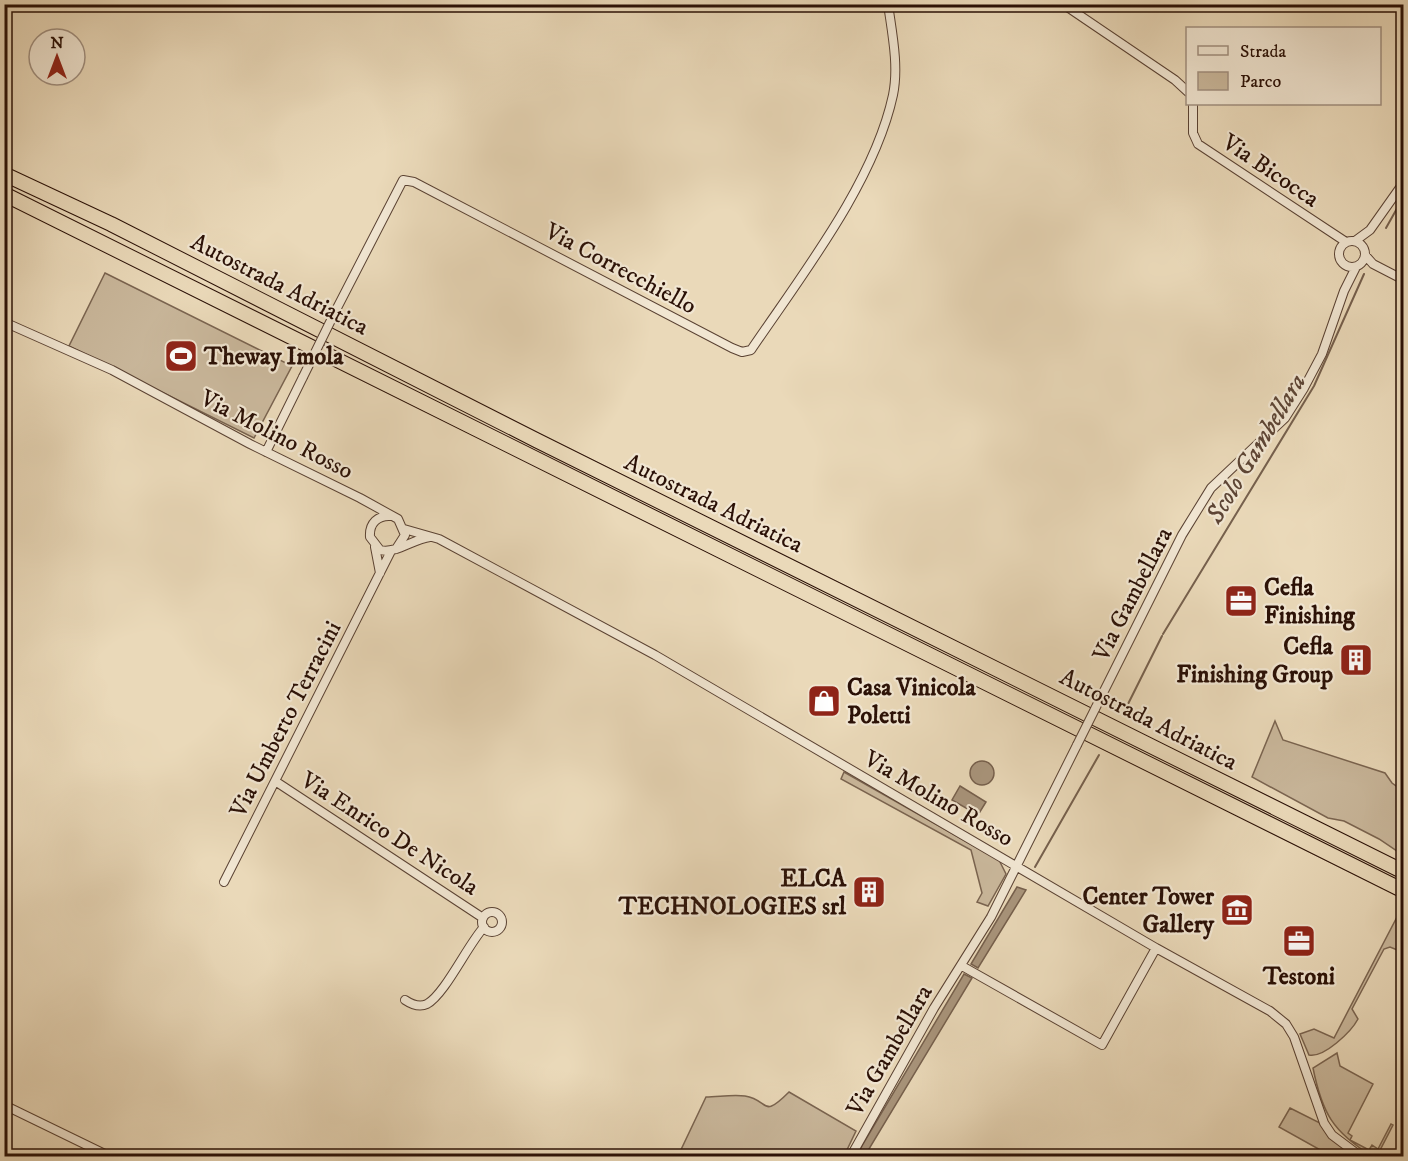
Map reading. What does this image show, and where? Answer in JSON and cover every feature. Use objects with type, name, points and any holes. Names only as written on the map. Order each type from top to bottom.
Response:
[{"type":"highway","name":"Autostrada Adriatica","points":[[4,174],[122,230],[536,440],[1404,872]]},
{"type":"highway","name":"Autostrada Adriatica","points":[[4,194],[1404,891]]},
{"type":"street","name":"Via Correcchiello","points":[[266,452],[403,180],[414,182],[732,348],[742,352],[752,350],[823,243],[878,142],[893,94],[894,50],[888,4]]},
{"type":"street","points":[[1063,4],[1175,80],[1186,90]]},
{"type":"street","name":"Via Bicocca","points":[[1193,105],[1193,133],[1198,144],[1327,231],[1351,242]]},
{"type":"street","points":[[1358,266],[1370,230],[1404,182]]},
{"type":"street","points":[[1370,230],[1339,249],[1339,258],[1344,265],[1373,264]]},
{"type":"street","name":"Via Bicocca","points":[[1327,231],[1339,249]]},
{"type":"street","points":[[1351,242],[1364,251],[1373,264],[1404,280]]},
{"type":"street","name":"Via Gambellara","points":[[1344,265],[1344,291]]},
{"type":"street","name":"Via Gambellara","points":[[853,1156],[934,1008],[962,966],[1018,866],[1182,535],[1211,488],[1285,418],[1322,354],[1344,291],[1358,266]]},
{"type":"street","name":"Via Molino Rosso","points":[[4,322],[112,370],[392,516]]},
{"type":"street","name":"Via Molino Rosso","points":[[369,504],[371,525]]},
{"type":"street","points":[[380,573],[375,547],[370,537],[371,525],[380,517],[392,516],[398,519],[404,529],[404,540],[394,550]]},
{"type":"street","name":"Via Molino Rosso","points":[[404,529],[431,537],[655,655],[1156,948],[1256,1002],[1286,1024],[1300,1050],[1324,1123],[1332,1135],[1360,1156]]},
{"type":"street","points":[[375,547],[394,550],[414,540],[431,537]]},
{"type":"street","name":"Via Umberto Terracini","points":[[224,882],[380,573],[394,550]]},
{"type":"street","name":"Via Enrico De Nicola","points":[[275,781],[483,918]]},
{"type":"street","name":"Via Enrico De Nicola","points":[[483,918],[494,912],[502,921],[499,929],[494,932],[484,927]]},
{"type":"street","name":"Via Enrico De Nicola","points":[[405,1000],[412,1005],[422,1005],[437,995],[484,927],[483,918]]},
{"type":"street","points":[[962,966],[1102,1045],[1156,948]]},
{"type":"street","points":[[4,1104],[109,1156]]},
{"type":"green space","name":"Theway Imola","points":[[105,273],[292,366],[254,438],[69,346]]},
{"type":"green space","points":[[1275,721],[1283,740],[1385,773],[1392,783],[1403,791],[1403,855],[1379,839],[1344,821],[1328,818],[1252,777]]},
{"type":"green space","points":[[844,772],[999,860],[1006,874],[988,906],[977,902],[982,893],[971,850],[841,779]]},
{"type":"green space","points":[[1397,917],[1403,920],[1403,948],[1400,951],[1390,947],[1384,949],[1352,1009],[1358,1019],[1350,1031],[1329,1048],[1315,1055],[1309,1055],[1300,1034],[1314,1029],[1334,1038]]},
{"type":"green space","points":[[1337,1053],[1340,1066],[1373,1084],[1348,1133],[1352,1136],[1350,1140],[1331,1120],[1313,1068]]},
{"type":"green space","points":[[789,1092],[856,1131],[844,1156],[678,1156],[706,1097],[745,1096],[769,1107]]},
{"type":"green space","points":[[1290,1108],[1320,1123],[1329,1137],[1353,1156],[1331,1156],[1279,1127]]},
{"type":"green space","points":[[1391,1124],[1393,1125],[1377,1156],[1372,1156],[1351,1141],[1369,1150],[1372,1145],[1378,1149]]},
{"type":"shaded area","points":[[982,761],[987,762],[993,768],[993,778],[987,784],[982,785],[977,784],[971,778],[970,773],[971,768],[977,762]]},
{"type":"shaded area","points":[[960,786],[986,802],[978,815],[952,800]]},
{"type":"shaded area","points":[[1017,887],[1026,890],[978,968],[971,964]]},
{"type":"shaded area","points":[[964,974],[972,978],[866,1154],[860,1150],[863,1144]]},
{"type":"waterway","name":"Scolo Gambellara","points":[[1386,228],[1404,196]]},
{"type":"waterway","name":"Scolo Gambellara","points":[[1163,634],[1314,386],[1364,274]]},
{"type":"waterway","name":"Scolo Gambellara","points":[[1123,714],[1162,636]]},
{"type":"waterway","name":"Scolo Gambellara","points":[[1035,867],[1099,755]]},
{"type":"place","name":"Theway Imola","points":[[181,356]]},
{"type":"place","name":"Cefla Finishing","points":[[1241,601]]},
{"type":"place","name":"Cefla Finishing Group","points":[[1356,660]]},
{"type":"place","name":"Casa Vinicola Poletti","points":[[824,701]]},
{"type":"place","name":"ELCA TECHNOLOGIES srl","points":[[869,892]]},
{"type":"place","name":"Center Tower Gallery","points":[[1237,910]]},
{"type":"place","name":"Testoni","points":[[1299,941]]}]
